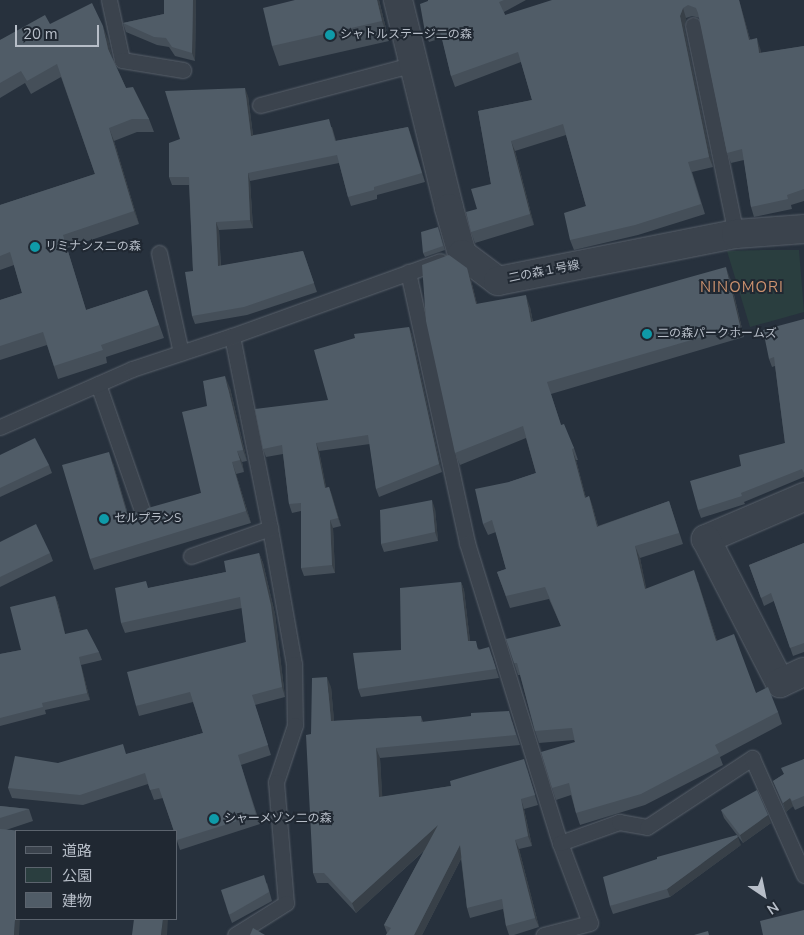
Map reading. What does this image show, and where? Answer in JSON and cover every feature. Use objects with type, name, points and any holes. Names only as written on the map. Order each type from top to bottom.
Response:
[{"type":"street","points":[[398,0],[448,208],[462,254]]},
{"type":"street","name":"二の森１号線","points":[[462,254],[498,281],[736,234],[803,231]]},
{"type":"street","points":[[804,497],[706,539],[780,683],[804,672]]},
{"type":"lane","points":[[109,0],[122,60],[183,70]]},
{"type":"lane","points":[[693,25],[736,234]]},
{"type":"lane","points":[[260,105],[414,64]]},
{"type":"lane","points":[[159,253],[181,353]]},
{"type":"lane","points":[[0,427],[132,369],[232,336],[462,254]]},
{"type":"lane","points":[[408,272],[467,543],[560,843],[590,923],[544,935]]},
{"type":"lane","points":[[232,336],[270,528],[294,664],[295,725],[276,782],[286,903],[234,935]]},
{"type":"lane","points":[[98,384],[144,516]]},
{"type":"lane","points":[[191,556],[270,528]]},
{"type":"lane","points":[[560,843],[619,822],[648,827],[752,758],[804,875]]},
{"type":"green space","points":[[799,250],[804,312],[750,327],[727,251]]},
{"type":"building","points":[[164,0],[193,0],[192,53],[172,47],[166,38],[154,37],[123,23],[164,14]]},
{"type":"building","points":[[295,0],[377,0],[382,21],[272,46],[263,8]]},
{"type":"building","points":[[428,0],[504,0],[499,2],[505,15],[552,0],[739,0],[749,40],[757,38],[759,53],[804,46],[804,189],[787,195],[788,199],[751,207],[742,149],[727,153],[698,13],[696,8],[688,5],[683,8],[680,16],[709,157],[688,162],[701,204],[635,225],[570,240],[564,213],[586,206],[563,124],[511,141],[530,214],[471,232],[466,212],[477,209],[471,189],[491,184],[478,111],[532,100],[518,52],[451,76],[439,27],[425,32],[420,4]]},
{"type":"building","points":[[92,3],[103,26],[108,49],[126,88],[133,87],[149,119],[132,119],[109,128],[134,211],[63,235],[86,310],[147,290],[159,325],[101,345],[103,350],[54,366],[43,332],[0,346],[0,300],[22,293],[10,252],[0,256],[0,205],[95,174],[57,64],[27,81],[21,71],[0,83],[0,40],[45,15],[50,24]]},
{"type":"building","points":[[245,88],[251,136],[329,119],[335,141],[408,127],[422,173],[348,197],[337,155],[248,173],[250,220],[216,222],[218,266],[303,251],[314,283],[244,307],[192,316],[185,272],[193,271],[189,177],[169,177],[169,143],[180,139],[165,91]]},
{"type":"building","points":[[438,227],[443,246],[423,253],[421,232]]},
{"type":"building","points":[[449,255],[467,268],[476,304],[526,295],[531,322],[726,267],[740,326],[547,382],[561,425],[564,424],[574,448],[572,449],[585,498],[589,496],[597,527],[669,501],[679,533],[635,546],[645,589],[694,570],[716,641],[734,634],[756,693],[768,687],[778,712],[715,745],[719,753],[641,794],[576,813],[569,783],[552,788],[541,752],[575,742],[572,728],[535,731],[517,663],[514,663],[506,639],[561,626],[545,587],[506,596],[497,572],[506,569],[492,520],[483,524],[475,489],[509,482],[536,473],[523,426],[455,453],[426,321],[422,265]]},
{"type":"building","points":[[804,319],[804,473],[802,469],[741,493],[742,496],[698,510],[690,481],[741,466],[739,455],[785,443],[774,357],[769,359],[763,330]]},
{"type":"building","points":[[409,327],[439,464],[376,489],[368,435],[316,443],[325,488],[329,487],[338,518],[330,520],[332,565],[301,568],[301,503],[289,504],[282,445],[263,449],[255,409],[328,400],[314,350],[355,338],[354,334]]},
{"type":"building","points":[[225,376],[243,450],[237,451],[240,460],[232,462],[246,511],[90,559],[62,465],[109,452],[127,514],[134,512],[142,514],[148,508],[201,493],[182,412],[207,406],[203,381]]},
{"type":"building","points":[[35,438],[49,465],[0,488],[0,455]]},
{"type":"building","points":[[432,500],[435,532],[381,544],[380,510]]},
{"type":"building","points":[[36,524],[50,553],[0,577],[0,542]]},
{"type":"building","points":[[804,543],[804,643],[790,648],[771,593],[761,598],[749,565]]},
{"type":"building","points":[[259,553],[271,605],[282,687],[252,695],[268,745],[238,755],[256,815],[178,840],[178,830],[174,830],[159,788],[150,790],[145,773],[80,795],[8,788],[15,756],[58,763],[123,744],[126,754],[203,733],[190,692],[136,706],[127,672],[246,642],[240,597],[121,623],[115,588],[146,581],[148,588],[226,572],[224,561]]},
{"type":"building","points":[[461,582],[468,641],[476,641],[478,650],[489,647],[496,669],[358,689],[353,653],[401,650],[400,588]]},
{"type":"building","points":[[55,596],[65,634],[87,629],[99,652],[79,657],[87,693],[42,703],[43,707],[0,718],[0,654],[21,650],[10,607]]},
{"type":"building","points":[[327,677],[331,721],[421,716],[421,722],[471,716],[471,713],[509,711],[516,735],[376,748],[379,797],[451,786],[450,781],[524,759],[535,795],[521,799],[528,836],[515,840],[535,918],[506,926],[502,899],[467,908],[460,845],[414,935],[386,935],[391,928],[384,925],[438,825],[352,903],[324,873],[313,873],[306,735],[311,734],[312,678]]},
{"type":"building","points":[[804,759],[804,796],[792,801],[790,798],[783,803],[773,781],[784,774],[781,768]]},
{"type":"building","points":[[757,790],[768,815],[740,835],[721,810]]},
{"type":"building","points":[[0,806],[29,809],[0,818]]},
{"type":"building","points":[[0,829],[15,830],[15,920],[14,935],[0,935]]},
{"type":"building","points":[[737,835],[738,837],[667,889],[610,906],[603,877],[657,859],[657,857]]},
{"type":"building","points":[[264,875],[269,892],[229,915],[221,890]]},
{"type":"building","points":[[804,910],[804,935],[763,935],[760,921]]},
{"type":"building","points":[[134,920],[163,920],[161,935],[132,935]]},
{"type":"building","points":[[253,928],[265,935],[250,935]]},
{"type":"building","points":[[708,931],[709,935],[694,935]]},
{"type":"place","name":"シャトルステージ二の森","points":[[330,35]]},
{"type":"place","name":"リミナンス二の森","points":[[35,247]]},
{"type":"place","name":"二の森パークホームズ","points":[[647,334]]},
{"type":"place","name":"セルプランS","points":[[104,519]]},
{"type":"place","name":"シャーメゾン二の森","points":[[214,819]]},
{"type":"district","name":"NINOMORI","points":[[742,288]]}]
